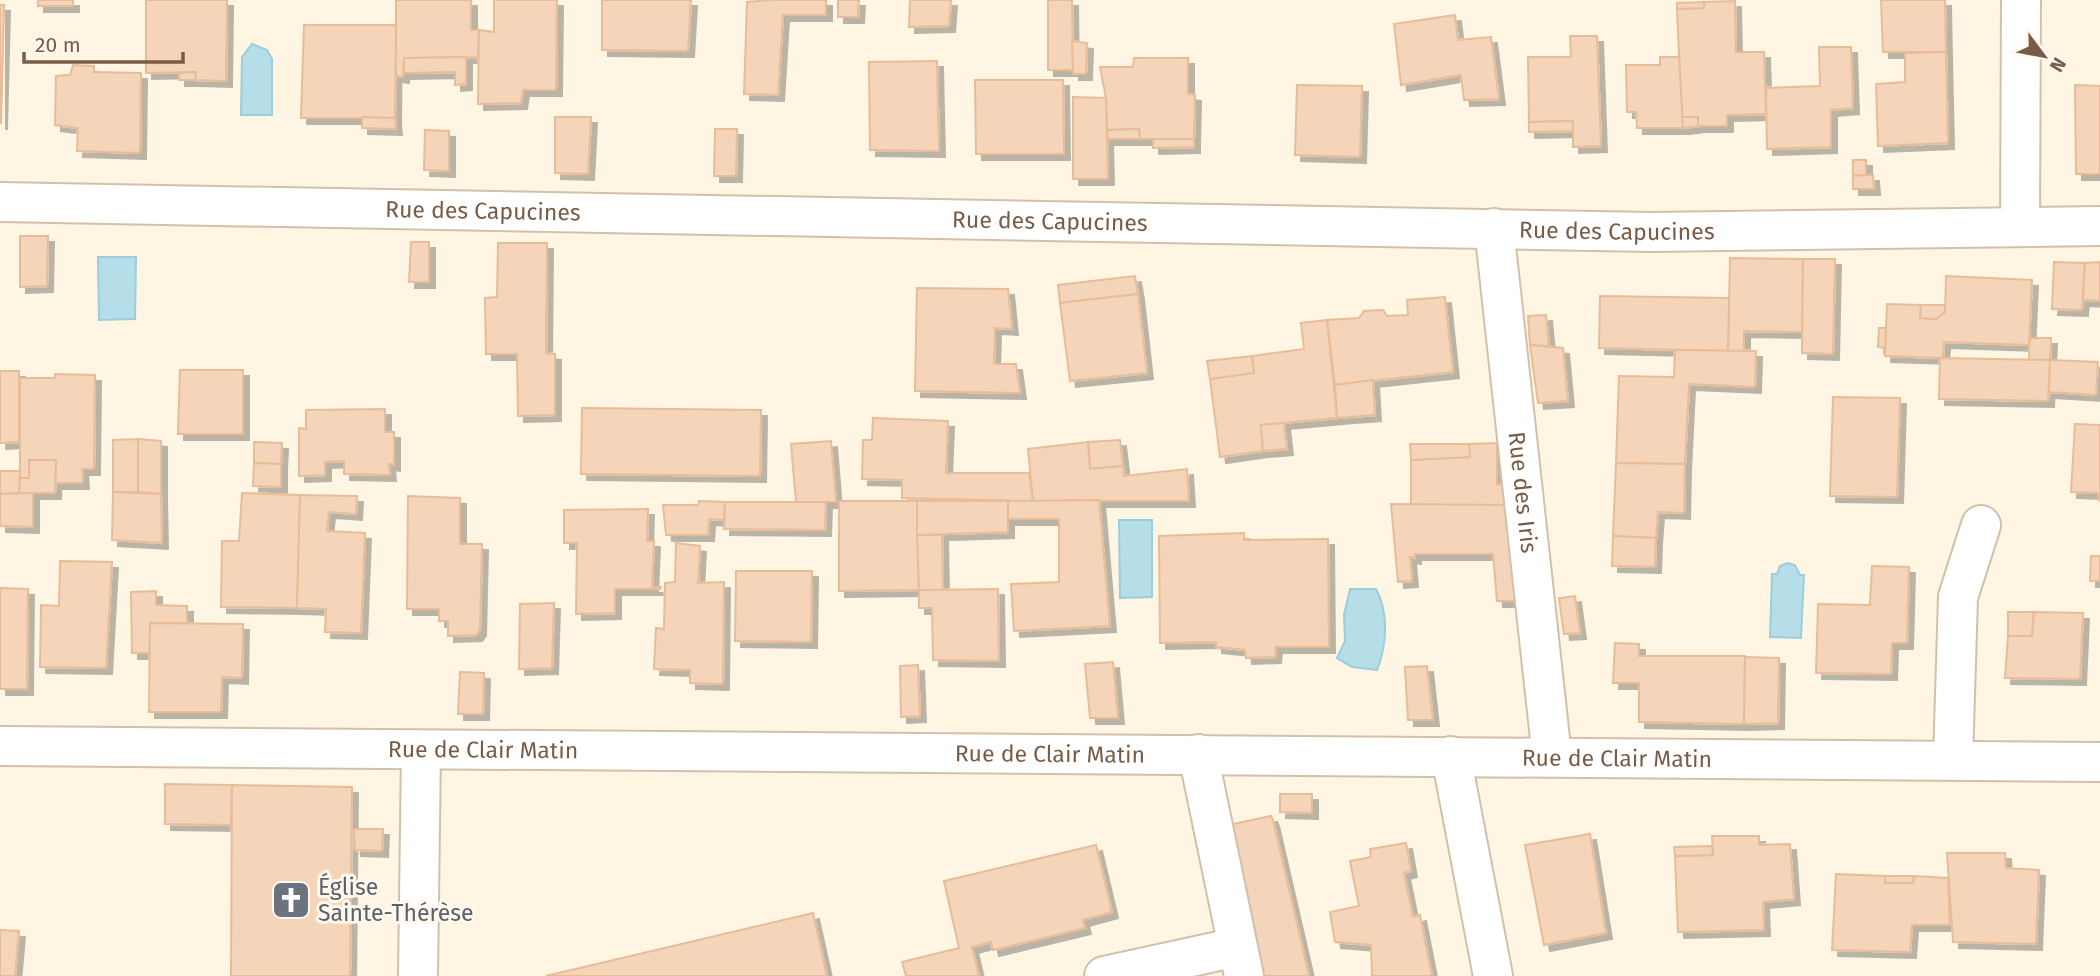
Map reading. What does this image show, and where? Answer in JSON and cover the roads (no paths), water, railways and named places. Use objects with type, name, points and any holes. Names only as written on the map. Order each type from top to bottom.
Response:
[{"type":"street","points":[[2020,225],[2021,0]]},
{"type":"street","name":"Rue des Capucines","points":[[0,202],[1651,232],[2100,226]]},
{"type":"street","name":"Rue des Iris","points":[[1494,228],[1552,757]]},
{"type":"street","points":[[1953,760],[1958,597],[1981,526]]},
{"type":"street","name":"Rue de Clair Matin","points":[[0,746],[2100,762]]},
{"type":"street","points":[[418,976],[421,750]]},
{"type":"street","points":[[1104,976],[1240,962],[1198,754]]},
{"type":"street","points":[[1451,756],[1493,976]]},
{"type":"water","points":[[252,44],[267,50],[272,59],[272,115],[241,115],[242,57]]},
{"type":"water","points":[[98,257],[136,257],[135,319],[99,320]]},
{"type":"water","points":[[1119,520],[1152,520],[1152,597],[1120,598]]},
{"type":"water","points":[[1787,563],[1795,565],[1800,575],[1804,575],[1801,638],[1770,637],[1772,574],[1777,574],[1780,566]]},
{"type":"water","points":[[1350,589],[1376,589],[1380,598],[1385,629],[1377,670],[1352,667],[1337,658],[1345,641],[1344,615]]},
{"type":"place","name":"Église Sainte-Thérèse","points":[[291,900]]}]
